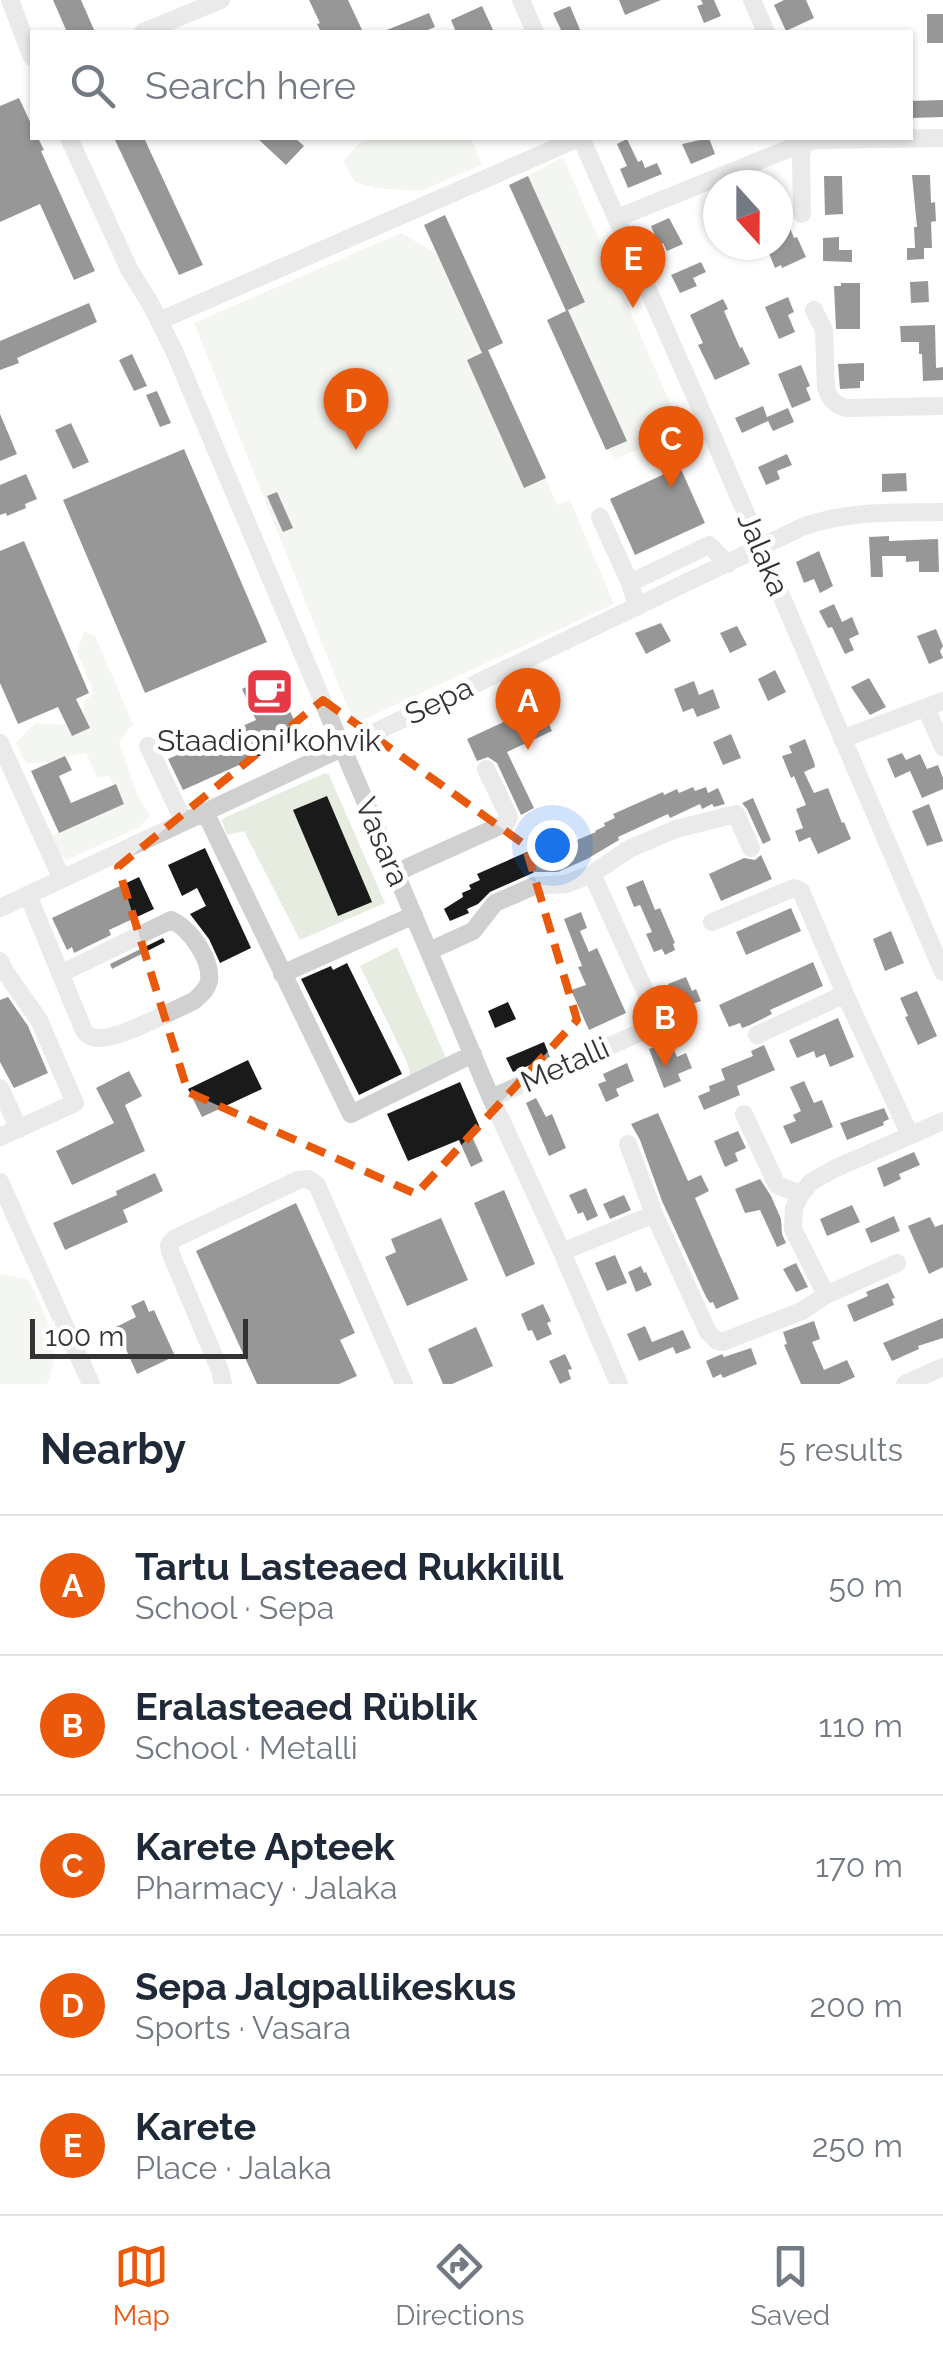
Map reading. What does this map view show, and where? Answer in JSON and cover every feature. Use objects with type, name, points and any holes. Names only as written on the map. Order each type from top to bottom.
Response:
[{"type":"street","points":[[10,0],[30,52]]},
{"type":"street","points":[[148,30],[221,0]]},
{"type":"street","points":[[521,0],[534,30]]},
{"type":"street","points":[[752,0],[765,30]]},
{"type":"street","points":[[913,138],[943,138]]},
{"type":"street","name":"Vasara","points":[[70,140],[128,269],[175,354],[491,1098],[619,1384]]},
{"type":"street","points":[[159,321],[575,140]]},
{"type":"street","name":"Jalaka","points":[[581,140],[943,972]]},
{"type":"street","points":[[617,218],[803,140]]},
{"type":"street","points":[[802,214],[803,140]]},
{"type":"street","points":[[814,310],[824,330],[826,388],[838,406],[943,406]]},
{"type":"street","name":"Sepa","points":[[0,908],[802,527],[855,513],[943,512]]},
{"type":"street","points":[[600,517],[638,606]]},
{"type":"street","points":[[630,583],[708,545],[728,564]]},
{"type":"street","points":[[842,739],[934,704],[943,747]]},
{"type":"street","points":[[0,743],[62,880]]},
{"type":"street","points":[[148,746],[184,822]]},
{"type":"street","points":[[395,873],[506,824],[509,817],[486,769]]},
{"type":"street","points":[[205,812],[350,1114],[473,1054]]},
{"type":"street","points":[[429,951],[473,930],[495,902],[534,886],[566,884],[592,874],[629,848],[676,829],[736,814],[750,848]]},
{"type":"street","name":"Metalli","points":[[491,1098],[653,1024],[654,1011],[592,874]]},
{"type":"street","points":[[712,922],[794,888],[800,891],[910,1135]]},
{"type":"street","points":[[28,895],[60,974],[84,1031],[88,1035],[115,1035],[194,1001],[208,982],[208,968],[201,952],[184,927],[171,920],[60,974]]},
{"type":"street","points":[[282,974],[414,915]]},
{"type":"street","points":[[0,961],[40,1020],[75,1103],[0,1137]]},
{"type":"street","points":[[758,1034],[845,994]]},
{"type":"street","points":[[2,1097],[19,1129]]},
{"type":"street","points":[[744,1114],[777,1185],[801,1194]]},
{"type":"street","points":[[826,1295],[793,1228],[794,1208],[801,1194],[811,1182],[834,1169],[943,1121]]},
{"type":"street","points":[[628,1144],[654,1214],[708,1332],[716,1341],[730,1340],[802,1311],[826,1295],[898,1262]]},
{"type":"street","points":[[223,1384],[169,1245],[298,1180],[308,1179],[317,1185],[396,1381]]},
{"type":"street","points":[[0,1182],[91,1384]]},
{"type":"street","points":[[562,1252],[654,1214]]},
{"type":"street","points":[[905,1384],[943,1368]]},
{"type":"highlighted area","points":[[323,700],[525,845],[577,1020],[416,1194],[188,1092],[118,867]]},
{"type":"shaded area","points":[[472,140],[482,165],[420,191],[374,188],[355,182],[343,162],[359,143]]},
{"type":"shaded area","points":[[563,157],[683,433],[615,458],[609,449],[627,440],[568,310],[585,301],[528,176]]},
{"type":"shaded area","points":[[401,233],[437,254],[482,353],[467,360],[524,487],[546,478],[557,505],[570,500],[614,604],[354,724],[194,323]]},
{"type":"shaded area","points":[[84,631],[95,636],[133,724],[119,742],[137,794],[150,816],[139,827],[67,860],[58,853],[51,836],[124,803],[109,776],[97,777],[86,753],[26,763],[16,743],[35,723],[66,725],[72,736],[89,728],[84,702],[94,693],[77,652]]},
{"type":"shaded area","points":[[325,773],[385,903],[300,940],[244,831],[227,835],[222,821]]},
{"type":"shaded area","points":[[397,947],[446,1058],[411,1076],[360,966]]},
{"type":"shaded area","points":[[0,1274],[29,1280],[46,1319],[54,1356],[47,1384],[0,1384]]},
{"type":"building","points":[[53,0],[81,0],[94,30],[66,30]]},
{"type":"building","points":[[309,0],[348,0],[362,30],[320,30]]},
{"type":"building","points":[[619,0],[661,0],[625,15]]},
{"type":"building","points":[[701,0],[714,0],[721,16],[704,23],[697,6],[703,4]]},
{"type":"building","points":[[784,0],[806,0],[814,18],[786,30],[774,5]]},
{"type":"building","points":[[482,6],[493,30],[455,30],[451,20]]},
{"type":"building","points":[[570,6],[580,30],[561,30],[553,13]]},
{"type":"building","points":[[429,13],[435,27],[428,30],[387,30]]},
{"type":"building","points":[[927,14],[943,14],[943,43],[927,43]]},
{"type":"building","points":[[19,98],[30,122],[30,140],[39,140],[44,150],[41,151],[95,271],[74,280],[40,204],[0,222],[0,106]]},
{"type":"building","points":[[943,100],[943,117],[913,118],[913,101]]},
{"type":"building","points":[[115,140],[145,140],[203,265],[179,275]]},
{"type":"building","points":[[259,140],[297,140],[304,146],[286,165]]},
{"type":"building","points":[[627,140],[638,162],[642,160],[645,168],[657,163],[662,174],[628,188],[620,169],[627,166],[617,144]]},
{"type":"building","points":[[710,140],[715,154],[691,164],[682,144]]},
{"type":"building","points":[[912,175],[930,175],[936,221],[931,222],[932,248],[924,248],[924,259],[907,260],[907,248],[915,248],[917,227]]},
{"type":"building","points":[[528,176],[585,302],[566,311],[509,185]]},
{"type":"building","points":[[824,176],[842,176],[843,214],[825,215]]},
{"type":"building","points":[[445,215],[503,343],[482,353],[424,225]]},
{"type":"building","points":[[669,218],[683,244],[667,251],[663,243],[659,245],[651,226]]},
{"type":"building","points":[[793,236],[797,237],[806,257],[775,268],[772,260],[793,260]]},
{"type":"building","points":[[839,237],[839,250],[852,250],[852,262],[823,261],[823,238]]},
{"type":"building","points":[[701,262],[706,272],[693,278],[697,286],[680,293],[671,275]]},
{"type":"building","points":[[928,281],[929,302],[911,303],[910,282]]},
{"type":"building","points":[[860,283],[860,329],[836,329],[834,286]]},
{"type":"building","points":[[788,297],[794,312],[788,315],[795,332],[779,339],[765,307]]},
{"type":"building","points":[[723,299],[728,309],[724,311],[750,364],[715,380],[698,345],[703,343],[690,315]]},
{"type":"building","points":[[89,303],[97,322],[17,358],[19,363],[0,370],[0,341]]},
{"type":"building","points":[[568,310],[627,441],[606,450],[547,320]]},
{"type":"building","points":[[935,325],[936,368],[943,367],[943,380],[923,381],[919,342],[901,342],[900,326]]},
{"type":"building","points":[[488,350],[546,478],[524,488],[467,360]]},
{"type":"building","points":[[132,354],[147,386],[134,391],[119,360]]},
{"type":"building","points":[[864,363],[860,388],[840,389],[838,364]]},
{"type":"building","points":[[801,365],[811,400],[792,408],[778,374]]},
{"type":"building","points":[[157,391],[171,423],[160,427],[146,395]]},
{"type":"building","points":[[763,406],[767,417],[788,408],[794,422],[773,431],[768,421],[742,433],[735,418]]},
{"type":"building","points":[[0,414],[17,454],[0,461]]},
{"type":"building","points":[[71,423],[89,462],[73,469],[55,430]]},
{"type":"building","points":[[184,449],[267,642],[145,693],[63,500]]},
{"type":"building","points":[[787,454],[792,465],[777,471],[780,479],[766,485],[758,467]]},
{"type":"building","points":[[680,467],[705,523],[635,555],[610,499]]},
{"type":"building","points":[[906,473],[907,491],[882,492],[882,474]]},
{"type":"building","points":[[26,474],[37,499],[25,504],[26,508],[0,515],[0,485]]},
{"type":"building","points":[[277,492],[293,528],[283,532],[267,496]]},
{"type":"building","points":[[889,536],[889,541],[938,539],[939,572],[919,572],[919,561],[906,562],[906,556],[882,556],[883,577],[871,577],[869,537]]},
{"type":"building","points":[[24,541],[89,693],[76,699],[90,728],[72,736],[58,707],[18,724],[0,683],[0,551]]},
{"type":"building","points":[[819,551],[833,586],[820,593],[814,579],[804,583],[796,562]]},
{"type":"building","points":[[834,604],[842,622],[852,617],[859,634],[849,639],[854,650],[845,654],[819,611]]},
{"type":"building","points":[[661,623],[671,641],[646,654],[635,633]]},
{"type":"building","points":[[737,626],[747,645],[730,653],[720,633]]},
{"type":"building","points":[[936,629],[943,658],[929,664],[917,636]]},
{"type":"building","points":[[775,670],[786,692],[768,701],[758,679]]},
{"type":"building","points":[[266,678],[281,709],[287,705],[302,737],[183,790],[168,759],[256,720],[242,689]]},
{"type":"building","points":[[869,678],[886,707],[870,715],[851,687]]},
{"type":"building","points":[[694,681],[699,695],[713,689],[720,708],[697,717],[693,708],[683,712],[674,689]]},
{"type":"building","points":[[540,705],[552,731],[507,752],[534,808],[521,815],[497,763],[488,757],[477,761],[467,739]]},
{"type":"building","points":[[731,734],[741,758],[723,765],[713,742]]},
{"type":"building","points":[[805,739],[815,767],[804,772],[814,793],[828,788],[851,839],[818,854],[810,837],[799,842],[795,831],[803,828],[796,809],[806,805],[782,756],[792,753],[789,746]]},
{"type":"building","points":[[902,753],[906,760],[920,754],[927,769],[938,765],[943,789],[922,798],[910,771],[895,778],[887,759]]},
{"type":"building","points":[[65,756],[72,770],[59,776],[71,803],[116,784],[124,804],[59,833],[31,771]]},
{"type":"building","points":[[693,787],[695,791],[706,787],[708,793],[718,788],[725,804],[702,809],[700,804],[670,818],[668,814],[558,872],[535,872],[490,892],[467,909],[469,913],[450,921],[444,909],[463,897],[462,893],[471,889],[469,885],[480,880],[477,874],[527,852],[529,857],[540,852],[541,855],[596,832],[615,818],[613,814],[663,792],[664,795],[677,789],[679,793]]},
{"type":"building","points":[[327,796],[372,902],[338,916],[293,810]]},
{"type":"building","points":[[753,798],[771,840],[763,844],[742,803]]},
{"type":"building","points":[[929,804],[943,841],[927,846],[912,811]]},
{"type":"building","points":[[205,848],[251,948],[220,963],[209,939],[190,914],[206,906],[197,888],[182,896],[168,865]]},
{"type":"building","points":[[761,855],[772,879],[721,901],[709,874],[744,858],[755,860]]},
{"type":"building","points":[[139,877],[154,909],[109,930],[111,935],[74,953],[72,947],[67,950],[52,918]]},
{"type":"building","points":[[643,880],[675,943],[675,950],[665,955],[662,949],[654,952],[646,934],[652,932],[640,905],[634,907],[626,887]]},
{"type":"building","points":[[791,908],[801,931],[746,955],[736,932]]},
{"type":"building","points":[[581,912],[587,928],[580,931],[589,952],[597,948],[626,1013],[589,1030],[571,990],[586,985],[564,919]]},
{"type":"building","points":[[891,931],[904,963],[885,971],[873,939]]},
{"type":"building","points":[[163,938],[165,942],[112,969],[110,964]]},
{"type":"building","points":[[813,962],[823,986],[770,1010],[772,1014],[750,1025],[729,1027],[719,1005]]},
{"type":"building","points":[[347,963],[402,1074],[359,1095],[301,979]]},
{"type":"building","points":[[686,977],[701,1001],[686,1006],[684,1001],[676,1004],[668,984]]},
{"type":"building","points":[[917,991],[937,1036],[918,1045],[900,998]]},
{"type":"building","points":[[8,997],[28,1026],[48,1073],[14,1088],[0,1062],[0,1000]]},
{"type":"building","points":[[508,1002],[516,1019],[495,1028],[488,1011]]},
{"type":"building","points":[[838,1018],[854,1057],[830,1067],[825,1054],[816,1058],[814,1051],[797,1058],[789,1040]]},
{"type":"building","points":[[670,1041],[677,1057],[686,1053],[692,1068],[678,1074],[681,1081],[664,1088],[649,1049]]},
{"type":"building","points":[[544,1042],[550,1057],[513,1072],[506,1058]]},
{"type":"building","points":[[764,1045],[775,1070],[737,1086],[740,1095],[704,1110],[698,1096],[725,1080],[721,1069],[753,1056],[751,1051]]},
{"type":"building","points":[[248,1060],[262,1089],[202,1117],[188,1089]]},
{"type":"building","points":[[627,1063],[634,1081],[616,1089],[619,1096],[606,1102],[598,1084],[606,1081],[603,1074]]},
{"type":"building","points":[[129,1071],[142,1096],[125,1105],[145,1151],[72,1185],[56,1151],[114,1123],[96,1088]]},
{"type":"building","points":[[804,1081],[814,1103],[822,1100],[833,1127],[791,1144],[783,1126],[796,1121],[793,1115],[801,1111],[790,1087]]},
{"type":"building","points":[[460,1082],[481,1130],[471,1134],[483,1161],[471,1167],[459,1140],[408,1161],[387,1114]]},
{"type":"building","points":[[536,1098],[546,1117],[552,1114],[566,1148],[549,1156],[526,1103]]},
{"type":"building","points":[[884,1108],[889,1119],[884,1125],[847,1140],[840,1123]]},
{"type":"building","points":[[658,1113],[688,1181],[701,1175],[709,1191],[695,1198],[739,1299],[716,1309],[706,1297],[631,1124]]},
{"type":"building","points":[[738,1131],[746,1148],[735,1153],[738,1161],[725,1167],[714,1141]]},
{"type":"building","points":[[914,1152],[920,1165],[899,1174],[901,1179],[884,1187],[877,1168]]},
{"type":"building","points":[[155,1173],[163,1191],[123,1210],[128,1222],[65,1250],[53,1223],[117,1195],[116,1191]]},
{"type":"building","points":[[760,1179],[781,1219],[786,1243],[777,1247],[760,1210],[745,1213],[735,1189]]},
{"type":"building","points":[[586,1188],[598,1216],[587,1221],[583,1212],[578,1214],[569,1195]]},
{"type":"building","points":[[504,1190],[535,1264],[506,1277],[474,1203]]},
{"type":"building","points":[[624,1195],[631,1210],[610,1219],[603,1204]]},
{"type":"building","points":[[296,1203],[355,1333],[340,1340],[357,1376],[339,1384],[257,1384],[196,1251]]},
{"type":"building","points":[[852,1205],[860,1222],[827,1236],[820,1219]]},
{"type":"building","points":[[894,1216],[900,1231],[871,1243],[865,1229]]},
{"type":"building","points":[[930,1217],[935,1227],[943,1224],[943,1267],[929,1274],[908,1226]]},
{"type":"building","points":[[441,1218],[468,1280],[407,1306],[385,1257],[396,1252],[391,1239]]},
{"type":"building","points":[[615,1255],[627,1283],[607,1291],[595,1263]]},
{"type":"building","points":[[796,1263],[808,1287],[796,1292],[783,1269]]},
{"type":"building","points":[[641,1266],[652,1285],[636,1292],[628,1272]]},
{"type":"building","points":[[888,1283],[894,1305],[854,1322],[847,1305]]},
{"type":"building","points":[[144,1300],[149,1312],[154,1310],[175,1356],[137,1374],[116,1327],[136,1317],[131,1306]]},
{"type":"building","points":[[543,1304],[552,1334],[537,1341],[521,1314]]},
{"type":"building","points":[[943,1318],[943,1338],[892,1361],[883,1343]]},
{"type":"building","points":[[814,1321],[820,1339],[812,1342],[824,1370],[847,1360],[855,1377],[839,1384],[801,1384],[784,1345],[787,1344],[783,1332]]},
{"type":"building","points":[[645,1326],[652,1342],[683,1330],[691,1348],[676,1354],[673,1347],[639,1361],[627,1334]]},
{"type":"building","points":[[476,1327],[493,1366],[452,1384],[443,1384],[428,1349]]},
{"type":"building","points":[[751,1348],[757,1364],[723,1378],[721,1374],[713,1378],[706,1361]]},
{"type":"building","points":[[565,1354],[572,1369],[568,1370],[571,1379],[560,1384],[549,1361]]},
{"type":"place","name":"Karete","points":[[633,308]]},
{"type":"place","name":"Sepa Jalgpallikeskus","points":[[356,450]]},
{"type":"place","name":"Karete Apteek","points":[[671,488]]},
{"type":"place","name":"Staadioni kohvik","points":[[269,692]]},
{"type":"place","name":"Tartu Lasteaed Rukkilill","points":[[528,750]]},
{"type":"place","name":"Eralasteaed Rüblik","points":[[665,1067]]}]
